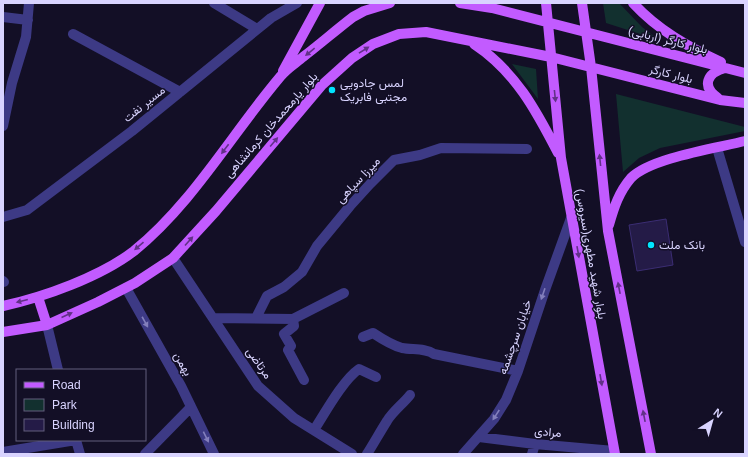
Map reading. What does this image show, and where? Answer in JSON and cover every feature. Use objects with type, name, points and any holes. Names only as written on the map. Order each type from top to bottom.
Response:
[{"type":"main road","points":[[281,75],[320,3]]},
{"type":"main road","name":"بلوار یارمحمدخان کرمانشاهی","points":[[3,306],[38,297],[86,278],[133,251],[173,214],[281,75],[353,17],[364,11],[390,3]]},
{"type":"main road","points":[[460,3],[492,8],[585,33]]},
{"type":"main road","name":"بلوار شهید مطهری(سیروس)","points":[[546,3],[561,158],[614,452]]},
{"type":"main road","name":"بلوار شهید مطهری(سیروس)","points":[[582,3],[608,231],[651,454]]},
{"type":"main road","points":[[633,3],[657,26],[678,41],[705,55],[745,72]]},
{"type":"main road","name":"بلوار یارمحمدخان کرمانشاهی","points":[[3,332],[46,325],[136,283],[173,258],[216,211],[322,85],[352,58],[373,44],[398,34],[426,32],[590,66]]},
{"type":"main road","name":"بلوار کارگر (اربابی)","points":[[585,33],[745,72]]},
{"type":"main road","points":[[469,41],[492,57],[510,74],[544,124],[561,158]]},
{"type":"main road","name":"بلوار کارگر","points":[[590,66],[720,100],[745,103]]},
{"type":"main road","points":[[720,100],[710,90],[708,85],[709,79],[714,72],[725,68]]},
{"type":"main road","points":[[608,231],[615,204],[623,188],[632,177],[643,169],[673,158],[745,141]]},
{"type":"main road","points":[[38,297],[46,325]]},
{"type":"street","points":[[3,126],[12,83],[26,37],[29,3]]},
{"type":"street","points":[[214,3],[257,29]]},
{"type":"street","name":"مسیر نفت","points":[[3,217],[27,210],[132,131],[271,18],[297,3]]},
{"type":"street","points":[[3,17],[28,20]]},
{"type":"street","points":[[73,34],[180,92]]},
{"type":"street","name":"میرزا سپاهی","points":[[256,318],[266,296],[284,287],[302,272],[317,246],[350,206],[394,160],[420,155],[441,148],[527,150]]},
{"type":"street","points":[[716,148],[745,242]]},
{"type":"street","name":"خیابان سرچشمه","points":[[464,454],[494,419],[506,400],[518,371],[571,218]]},
{"type":"street","name":"مرتاضی","points":[[173,258],[258,386],[294,418],[352,454]]},
{"type":"street","name":"بهمن","points":[[126,288],[177,379],[214,454]]},
{"type":"street","points":[[213,318],[293,319],[344,293]]},
{"type":"street","points":[[293,319],[294,326],[284,334],[291,346],[288,350],[304,380]]},
{"type":"street","points":[[46,325],[58,369]]},
{"type":"street","points":[[363,337],[373,333],[390,344],[401,347],[429,351],[434,354],[518,371]]},
{"type":"street","points":[[314,430],[338,393],[355,372],[359,369],[376,377]]},
{"type":"street","points":[[367,454],[387,422],[410,395]]},
{"type":"street","points":[[145,454],[191,407]]},
{"type":"street","name":"مرادی","points":[[479,437],[534,449],[614,452]]},
{"type":"street","points":[[3,452],[70,441]]},
{"type":"street","points":[[76,441],[80,454]]},
{"type":"green space","points":[[603,3],[619,3],[642,27],[659,40],[606,23]]},
{"type":"green space","points":[[512,64],[536,69],[538,99]]},
{"type":"green space","points":[[616,94],[745,127],[745,131],[660,148],[639,158],[623,172]]},
{"type":"building","name":"بانک ملت","points":[[666,219],[673,265],[637,271],[629,225]]},
{"type":"place","name":"لمس جادویی مجتبی فابریک","points":[[332,90]]},
{"type":"place","name":"بانک ملت","points":[[651,245]]}]
